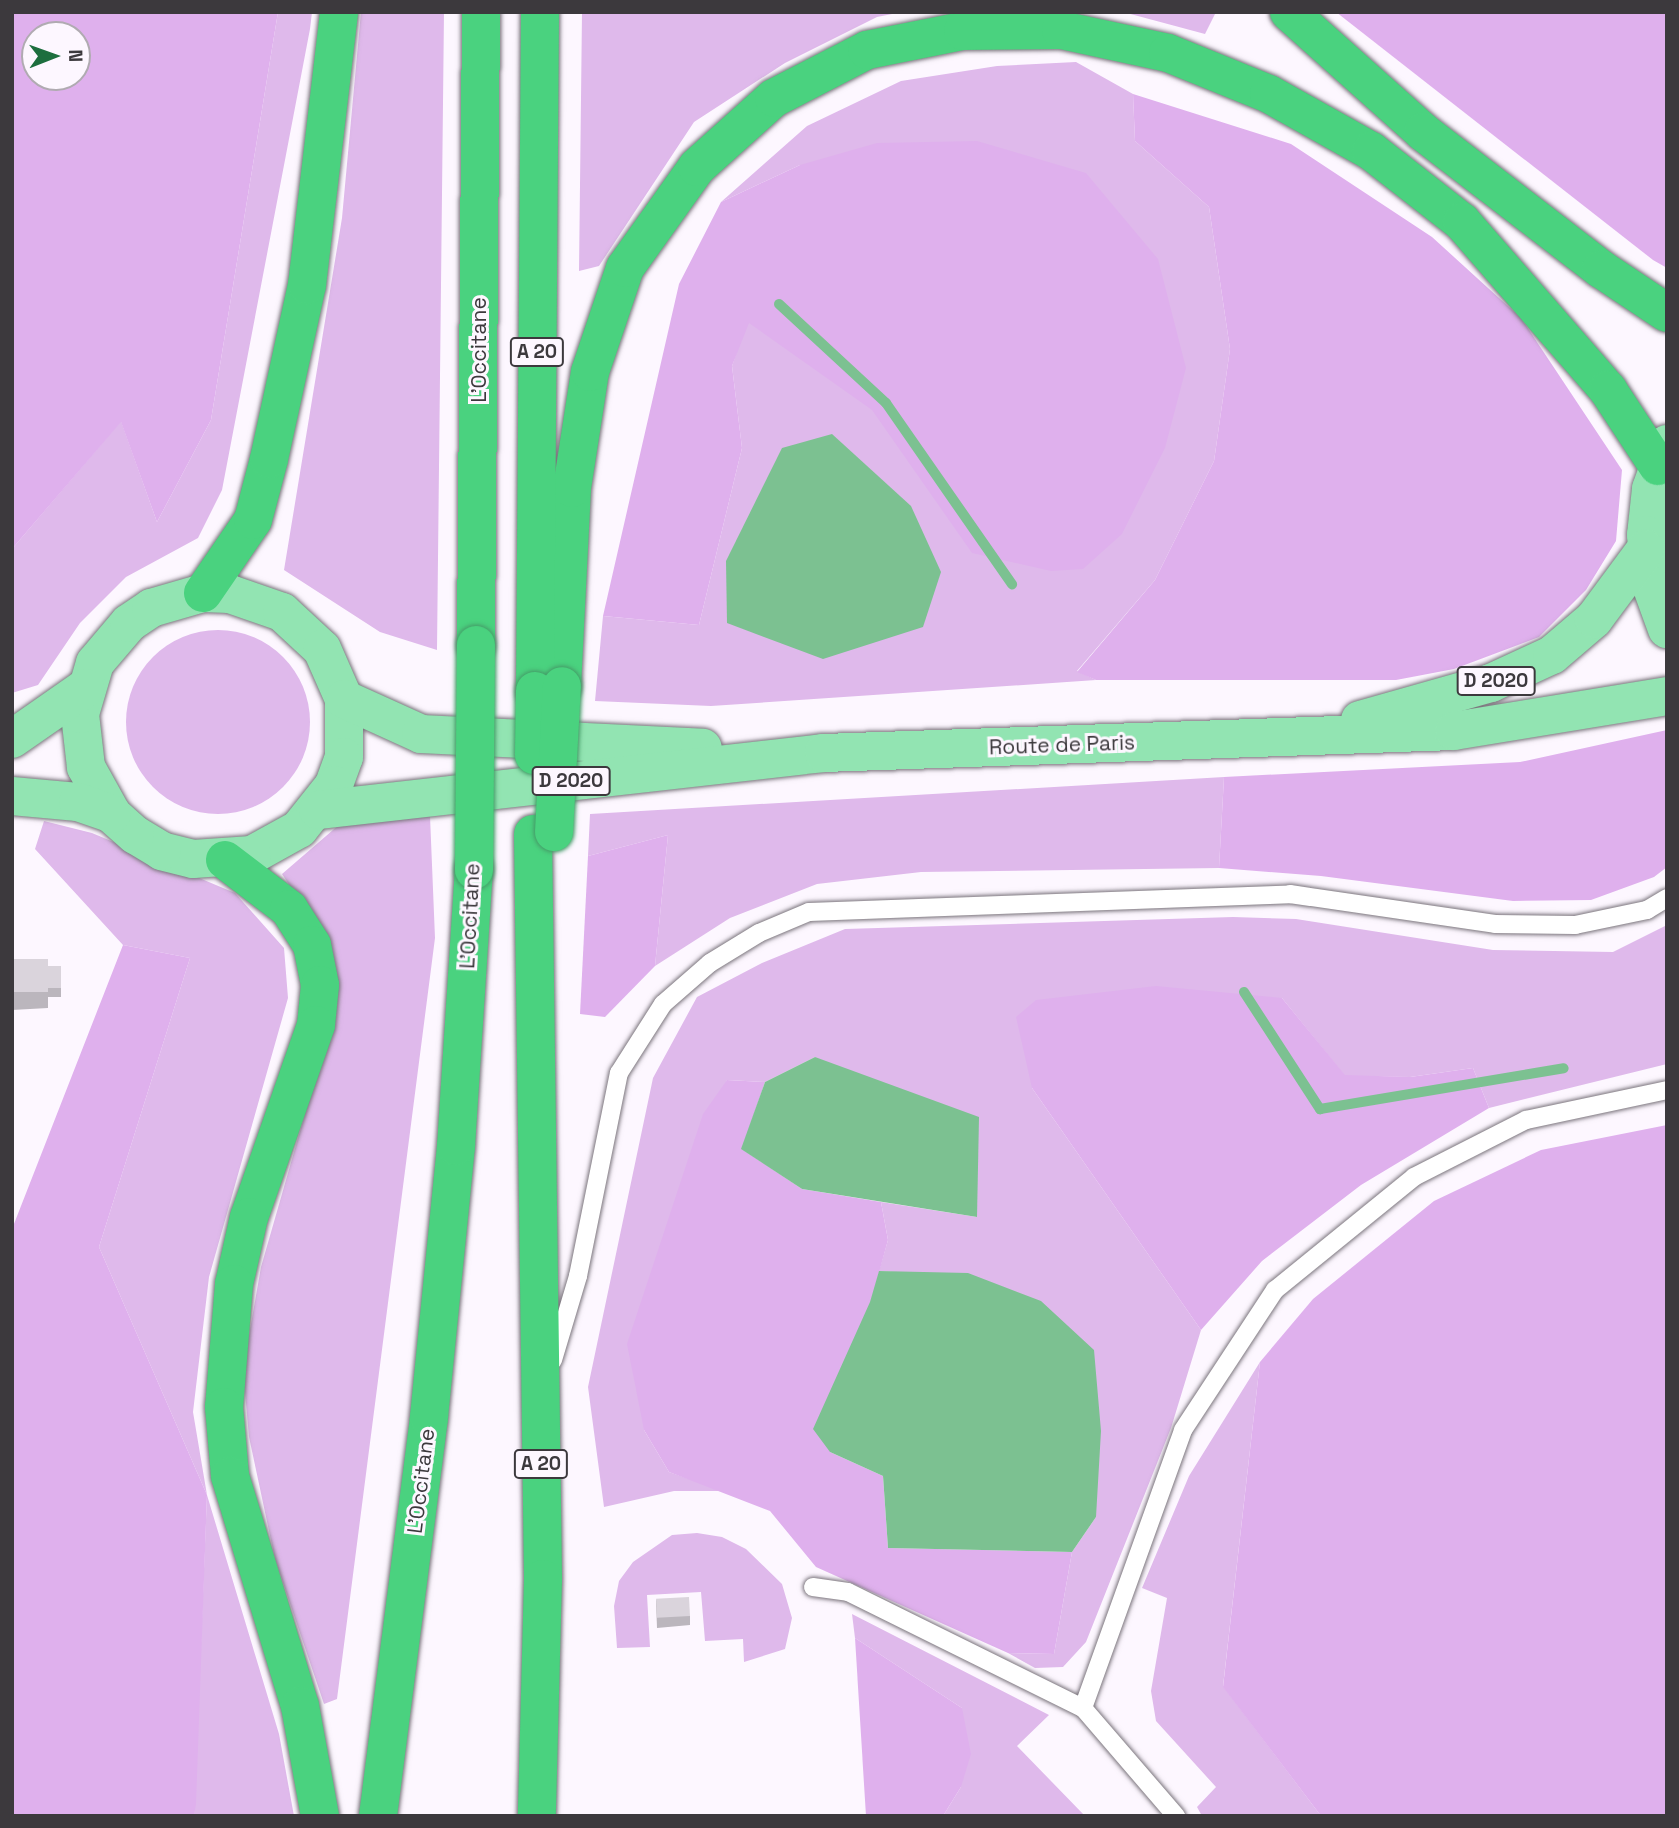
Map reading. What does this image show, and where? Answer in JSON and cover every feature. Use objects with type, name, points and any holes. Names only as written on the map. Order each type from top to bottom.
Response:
[{"type":"highway","points":[[203,593],[253,520],[269,458],[307,285],[339,12]]},
{"type":"highway","name":"L'Occitane","points":[[378,1816],[429,1417],[456,1146],[474,870],[481,12]]},
{"type":"highway","name":"A 20","points":[[537,1816],[542,1579],[535,1112],[548,689],[540,12]]},
{"type":"highway","points":[[1289,12],[1423,132],[1610,276],[1667,313]]},
{"type":"highway","points":[[548,689],[590,372],[625,268],[707,158],[775,98],[867,50],[963,31],[1061,30],[1168,53],[1269,94],[1371,151],[1462,222],[1662,455]]},
{"type":"highway","points":[[225,860],[289,909],[312,945],[320,985],[316,1025],[249,1217],[234,1284],[224,1407],[230,1476],[300,1706],[320,1816]]},
{"type":"main road","points":[[1662,455],[1647,512],[1646,549],[1651,585],[1667,629]]},
{"type":"main road","name":"D 2020","points":[[1300,737],[1491,683],[1552,655],[1594,619],[1646,549]]},
{"type":"main road","points":[[203,593],[257,600],[293,620],[322,649],[344,699],[344,757],[318,810],[277,845],[225,860],[193,859],[162,851],[135,835],[112,814],[96,792],[83,754],[80,714],[85,688],[95,663],[129,622],[164,603],[203,593]]},
{"type":"main road","points":[[12,739],[85,688]]},
{"type":"main road","name":"D 2020","points":[[1300,737],[1454,731],[1667,696]]},
{"type":"main road","name":"D 2020","points":[[344,699],[421,734],[824,753]]},
{"type":"main road","name":"Route de Paris","points":[[824,753],[1300,737]]},
{"type":"main road","name":"D 2020","points":[[318,810],[824,753]]},
{"type":"main road","points":[[12,796],[78,802],[112,814]]},
{"type":"lane","points":[[540,1403],[578,1276],[619,1073],[663,1004],[710,963],[759,933],[808,912],[1290,894],[1495,924],[1575,925],[1647,910],[1667,898]]},
{"type":"lane","points":[[1083,1708],[1183,1430],[1275,1290],[1425,1171],[1527,1120],[1667,1090]]},
{"type":"lane","points":[[813,1587],[848,1592],[1083,1708],[1176,1816]]},
{"type":"shaded area","points":[[12,12],[278,12],[211,420],[157,522],[121,422],[12,549]]},
{"type":"shaded area","points":[[278,12],[312,12],[222,490],[198,538],[126,577],[80,623],[38,685],[12,693],[12,549],[121,421],[157,522],[211,420]]},
{"type":"shaded area","points":[[361,12],[444,12],[437,650],[380,632],[284,570],[342,218]]},
{"type":"shaded area","points":[[582,12],[902,12],[877,17],[785,63],[694,122],[599,266],[579,271]]},
{"type":"shaded area","points":[[1123,12],[1216,12],[1205,34]]},
{"type":"shaded area","points":[[1336,12],[1667,12],[1667,268],[1653,260]]},
{"type":"shaded area","points":[[1076,62],[1133,94],[1135,141],[1209,207],[1230,349],[1214,461],[1155,580],[1077,671],[1096,680],[711,706],[595,701],[603,616],[699,625],[742,448],[732,366],[800,165],[721,202],[807,126],[901,81],[997,66]]},
{"type":"shaded area","points":[[1133,94],[1291,144],[1432,237],[1521,318],[1622,470],[1616,541],[1586,590],[1539,637],[1454,669],[1396,680],[1096,680],[1077,672],[1155,580],[1214,461],[1230,349],[1209,207],[1135,141]]},
{"type":"shaded area","points":[[977,141],[1086,173],[1158,259],[1186,368],[1165,448],[1122,534],[1083,569],[1051,571],[972,553],[872,410],[749,323],[732,366],[742,448],[699,625],[603,616],[679,284],[721,202],[800,165],[877,143]]},
{"type":"shaded area","points":[[832,434],[911,506],[941,572],[923,627],[823,659],[727,623],[726,561],[782,448]]},
{"type":"shaded area","points":[[218,630],[236,631],[253,637],[269,645],[283,657],[295,671],[303,687],[309,704],[309,740],[303,757],[295,773],[283,787],[269,799],[253,807],[236,813],[218,814],[200,813],[183,807],[167,799],[153,787],[141,773],[133,757],[127,740],[126,722],[127,704],[133,687],[141,671],[153,657],[167,645],[183,637],[200,631]]},
{"type":"shaded area","points":[[1667,730],[1667,867],[1654,877],[1591,900],[1513,901],[1321,876],[1219,868],[1224,777],[1520,762]]},
{"type":"shaded area","points":[[1224,777],[1219,868],[921,872],[817,884],[730,918],[655,966],[668,835],[588,856],[590,814]]},
{"type":"shaded area","points":[[430,816],[435,938],[337,1699],[324,1704],[275,1559],[249,1437],[243,1370],[261,1267],[317,1072],[327,942],[282,874],[348,817]]},
{"type":"shaded area","points":[[44,821],[92,833],[235,893],[284,948],[288,998],[209,1277],[193,1412],[207,1495],[99,1247],[190,958],[123,945],[35,849]]},
{"type":"shaded area","points":[[668,835],[655,966],[605,1017],[580,1014],[588,856]]},
{"type":"shaded area","points":[[1233,917],[1296,919],[1493,950],[1613,952],[1667,925],[1667,1064],[1489,1108],[1473,1068],[1410,1077],[1345,1076],[1282,998],[1032,1088],[1201,1330],[1171,1428],[1086,1642],[1063,1667],[1035,1668],[1008,1653],[1054,1654],[1072,1552],[1096,1517],[977,1277],[879,1271],[888,1240],[881,1202],[977,1217],[815,1057],[765,1082],[727,1080],[644,1430],[669,1472],[723,1491],[674,1491],[604,1507],[588,1387],[653,1078],[697,997],[762,963],[845,929]]},
{"type":"shaded area","points":[[123,945],[190,958],[99,1247],[207,1495],[196,1804],[194,1816],[12,1816],[12,1229]]},
{"type":"shaded area","points":[[1156,986],[1282,998],[1345,1075],[1410,1077],[1473,1068],[1489,1108],[1361,1185],[1262,1261],[1201,1330],[1032,1088],[1016,1017],[1036,1000]]},
{"type":"shaded area","points":[[815,1057],[979,1117],[977,1217],[802,1189],[741,1149],[765,1082]]},
{"type":"shaded area","points":[[727,1080],[765,1082],[742,1149],[802,1189],[881,1202],[888,1240],[830,1452],[883,1476],[888,1548],[1072,1552],[1054,1654],[1008,1653],[816,1567],[770,1511],[669,1472],[644,1430],[627,1344],[703,1114]]},
{"type":"shaded area","points":[[1667,1125],[1667,1816],[1321,1816],[1223,1687],[1260,1362],[1313,1299],[1434,1201],[1541,1150]]},
{"type":"shaded area","points":[[879,1271],[968,1273],[1041,1301],[1094,1350],[1101,1431],[1096,1517],[1072,1552],[888,1548],[883,1476],[830,1452],[813,1429],[870,1302]]},
{"type":"shaded area","points":[[1260,1362],[1223,1686],[1321,1816],[1202,1816],[1197,1807],[1216,1787],[1156,1721],[1151,1691],[1167,1598],[1142,1588],[1189,1476]]},
{"type":"shaded area","points":[[207,1495],[279,1734],[294,1816],[194,1816]]},
{"type":"shaded area","points":[[697,1533],[722,1537],[746,1549],[782,1584],[792,1618],[785,1649],[744,1662],[743,1639],[705,1641],[701,1592],[647,1595],[650,1647],[617,1648],[614,1606],[619,1581],[633,1562],[672,1535]]},
{"type":"shaded area","points":[[852,1614],[1049,1715],[1017,1746],[1085,1816],[943,1816],[961,1787],[962,1708],[855,1638]]},
{"type":"shaded area","points":[[855,1638],[962,1708],[971,1754],[961,1787],[943,1816],[866,1816]]},
{"type":"building","points":[[12,959],[48,959],[48,992],[12,992]]},
{"type":"building","points":[[48,966],[61,966],[61,988],[48,988]]},
{"type":"building","points":[[689,1597],[690,1616],[657,1618],[656,1599]]},
{"type":"waterway","points":[[779,304],[886,403],[1012,584]]},
{"type":"waterway","points":[[1244,992],[1320,1109],[1564,1068]]}]
